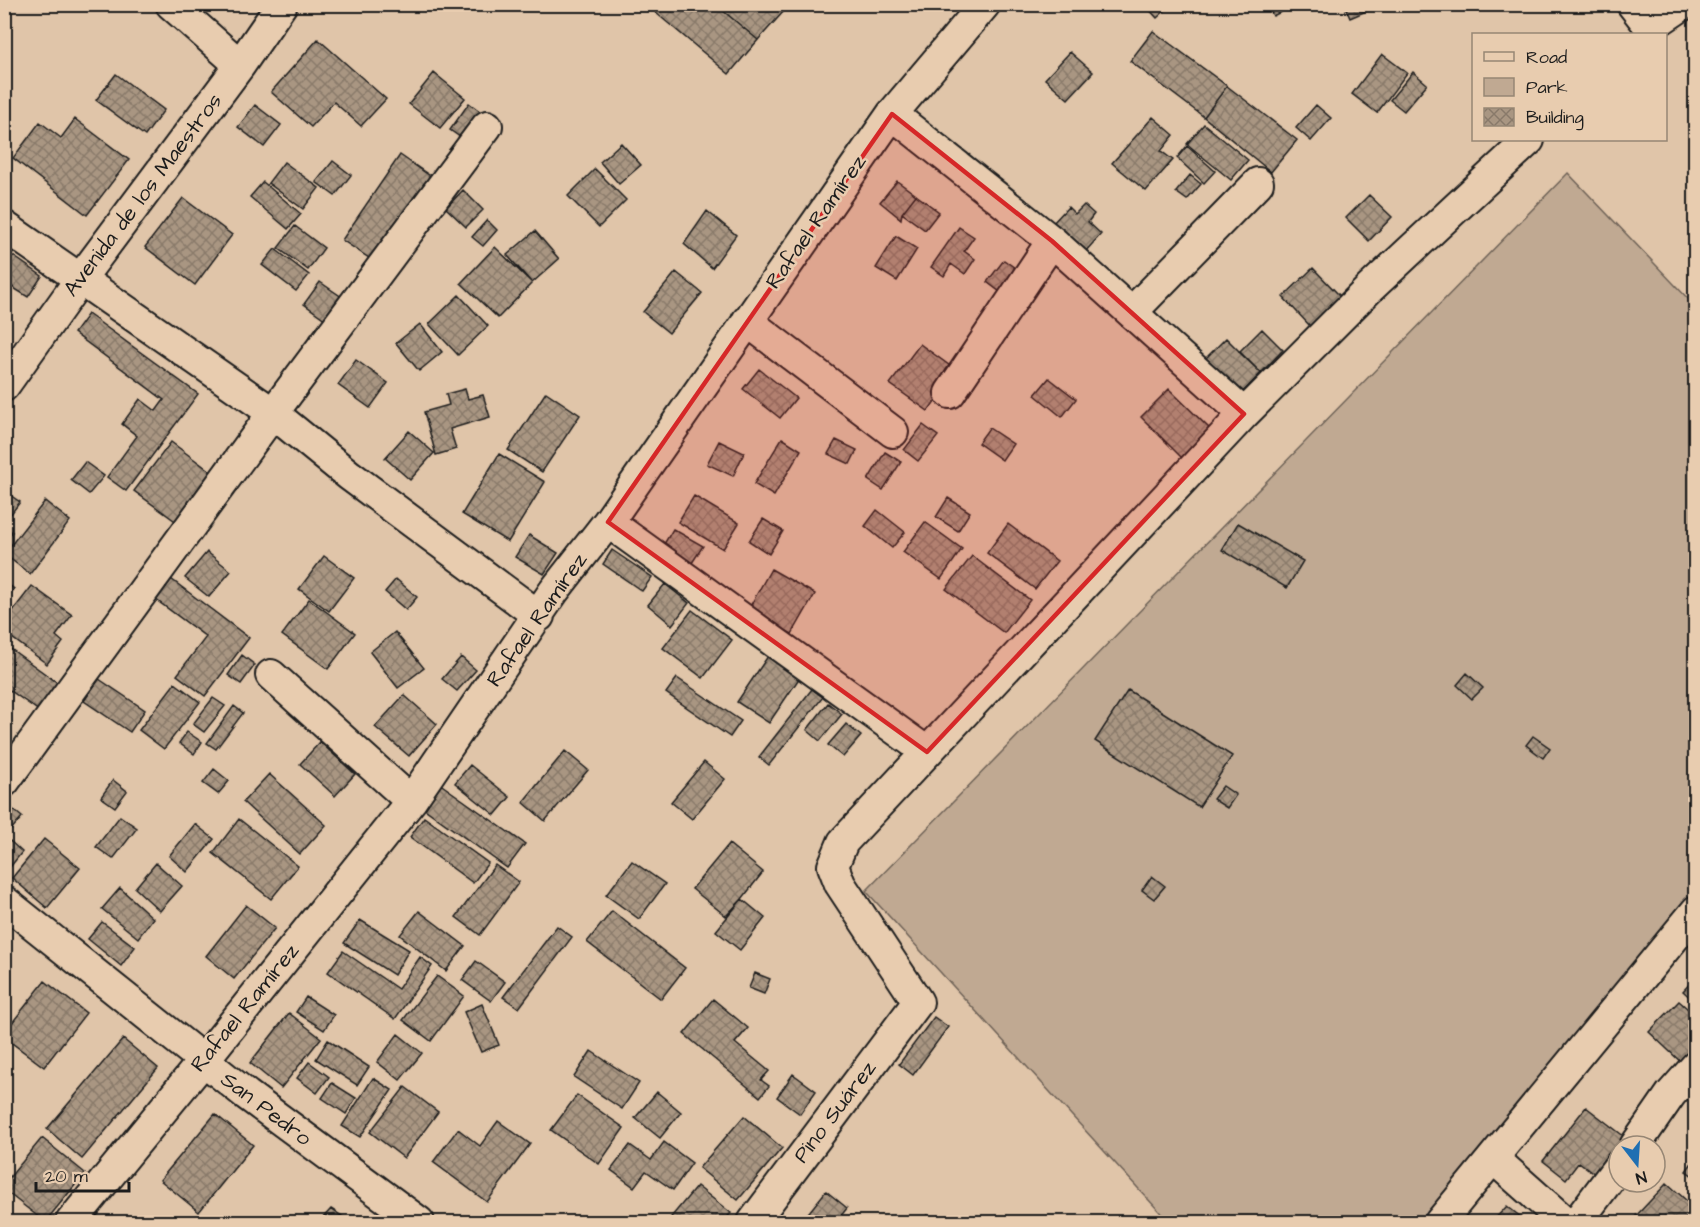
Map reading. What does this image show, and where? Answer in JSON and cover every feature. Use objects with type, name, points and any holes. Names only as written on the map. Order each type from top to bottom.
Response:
[{"type":"street","points":[[171,4],[240,65]]},
{"type":"street","name":"Avenida de los Maestros","points":[[4,386],[81,278],[240,65],[282,4]]},
{"type":"street","name":"Rafael Ramírez","points":[[71,1222],[411,801],[554,591],[608,522],[892,114],[985,4]]},
{"type":"street","points":[[1642,22],[1684,4]]},
{"type":"street","points":[[892,114],[1052,241],[1244,414]]},
{"type":"street","points":[[4,782],[273,413],[487,126]]},
{"type":"street","points":[[608,522],[927,752],[1244,414],[1369,289],[1528,141]]},
{"type":"street","points":[[1132,312],[1258,183]]},
{"type":"street","points":[[4,226],[273,413],[349,474],[539,616]]},
{"type":"street","points":[[950,393],[1052,241]]},
{"type":"street","points":[[747,321],[893,432]]},
{"type":"street","points":[[271,675],[411,801]]},
{"type":"street","name":"Pino Suárez","points":[[753,1222],[918,1002],[840,884],[833,866],[843,842],[927,752]]},
{"type":"street","name":"San Pedro","points":[[4,901],[203,1061],[419,1222]]},
{"type":"street","points":[[1440,1222],[1695,911]]},
{"type":"street","points":[[1643,1134],[1671,1094],[1695,1066]]},
{"type":"street","points":[[1493,1158],[1565,1222]]},
{"type":"street","points":[[1576,1222],[1607,1182]]},
{"type":"highlighted area","points":[[892,114],[1052,241],[1244,414],[927,752],[608,522]]},
{"type":"green space","points":[[1568,173],[1695,306],[1695,895],[1433,1222],[1169,1222],[866,891]]},
{"type":"building","points":[[653,4],[715,4],[758,40],[729,74],[650,8]]},
{"type":"building","points":[[715,4],[776,4],[784,11],[758,40]]},
{"type":"building","points":[[1144,4],[1172,4],[1157,18]]},
{"type":"building","points":[[1267,4],[1287,4],[1289,8],[1273,16]]},
{"type":"building","points":[[1344,4],[1380,4],[1380,5],[1350,18]]},
{"type":"building","points":[[1153,31],[1227,86],[1204,117],[1130,61]]},
{"type":"building","points":[[318,39],[386,99],[361,126],[334,102],[311,127],[271,92]]},
{"type":"building","points":[[1070,52],[1093,72],[1068,99],[1045,79]]},
{"type":"building","points":[[1382,54],[1407,73],[1377,113],[1352,94]]},
{"type":"building","points":[[1413,72],[1427,84],[1404,111],[1390,100]]},
{"type":"building","points":[[434,73],[465,98],[440,128],[409,104]]},
{"type":"building","points":[[116,74],[164,110],[145,136],[96,100]]},
{"type":"building","points":[[1227,86],[1297,140],[1271,172],[1204,117]]},
{"type":"building","points":[[469,103],[489,118],[470,144],[450,130]]},
{"type":"building","points":[[255,105],[281,125],[264,147],[238,127]]},
{"type":"building","points":[[1316,105],[1331,118],[1311,141],[1296,128]]},
{"type":"building","points":[[1153,117],[1174,135],[1161,151],[1173,160],[1146,191],[1112,163]]},
{"type":"building","points":[[75,119],[129,160],[87,215],[13,158],[40,122],[61,138]]},
{"type":"building","points":[[1204,124],[1248,160],[1231,180],[1187,144]]},
{"type":"building","points":[[621,143],[641,165],[619,184],[600,162]]},
{"type":"building","points":[[1187,146],[1215,171],[1204,183],[1177,158]]},
{"type":"building","points":[[400,155],[436,180],[378,264],[342,240]]},
{"type":"building","points":[[333,161],[351,175],[335,196],[316,182]]},
{"type":"building","points":[[284,162],[319,188],[303,209],[268,183]]},
{"type":"building","points":[[595,169],[626,200],[599,227],[568,196]]},
{"type":"building","points":[[1190,175],[1201,184],[1187,200],[1176,192]]},
{"type":"building","points":[[897,181],[916,195],[902,213],[901,219],[880,202]]},
{"type":"building","points":[[263,182],[301,214],[288,229],[250,197]]},
{"type":"building","points":[[463,190],[483,210],[466,227],[446,208]]},
{"type":"building","points":[[916,195],[939,212],[925,230],[902,213]]},
{"type":"building","points":[[1369,195],[1392,217],[1369,241],[1346,218]]},
{"type":"building","points":[[183,198],[232,235],[195,285],[145,247]]},
{"type":"building","points":[[1084,205],[1094,214],[1088,222],[1101,234],[1085,252],[1053,223],[1068,207],[1075,214]]},
{"type":"building","points":[[707,211],[736,235],[712,268],[684,244]]},
{"type":"building","points":[[487,220],[497,230],[483,246],[472,237]]},
{"type":"building","points":[[295,226],[324,248],[308,270],[278,248]]},
{"type":"building","points":[[959,227],[974,237],[964,251],[975,259],[965,274],[951,264],[944,276],[931,267]]},
{"type":"building","points":[[535,231],[559,259],[532,283],[507,255]]},
{"type":"building","points":[[896,236],[917,249],[897,281],[876,268]]},
{"type":"building","points":[[495,247],[532,283],[498,318],[461,283]]},
{"type":"building","points":[[275,249],[309,275],[296,291],[262,265]]},
{"type":"building","points":[[6,251],[42,276],[28,297],[4,282],[4,254]]},
{"type":"building","points":[[1004,260],[1022,273],[1004,295],[987,282]]},
{"type":"building","points":[[1313,268],[1340,296],[1310,326],[1283,297]]},
{"type":"building","points":[[676,272],[702,293],[669,333],[643,312]]},
{"type":"building","points":[[320,282],[349,302],[333,325],[304,304]]},
{"type":"building","points":[[459,295],[488,326],[458,355],[429,324]]},
{"type":"building","points":[[88,314],[198,394],[126,491],[107,477],[137,436],[122,424],[140,399],[156,411],[164,400],[74,333]]},
{"type":"building","points":[[420,324],[442,352],[419,371],[396,343]]},
{"type":"building","points":[[1262,329],[1283,350],[1261,373],[1239,352]]},
{"type":"building","points":[[1226,338],[1261,373],[1236,399],[1201,363]]},
{"type":"building","points":[[920,344],[957,371],[928,411],[890,384]]},
{"type":"building","points":[[356,360],[388,383],[370,408],[338,385]]},
{"type":"building","points":[[759,369],[796,398],[780,418],[743,389]]},
{"type":"building","points":[[1049,378],[1076,399],[1062,417],[1035,395]]},
{"type":"building","points":[[465,389],[468,399],[483,395],[490,417],[450,429],[456,449],[436,455],[424,412],[449,405],[446,394]]},
{"type":"building","points":[[1169,389],[1210,429],[1182,458],[1141,417]]},
{"type":"building","points":[[546,392],[580,415],[542,472],[508,450]]},
{"type":"building","points":[[923,425],[938,436],[918,461],[904,450]]},
{"type":"building","points":[[989,428],[1013,444],[1002,460],[978,443]]},
{"type":"building","points":[[409,431],[434,453],[410,480],[385,458]]},
{"type":"building","points":[[782,438],[801,450],[774,496],[754,484]]},
{"type":"building","points":[[836,440],[857,450],[850,464],[828,454]]},
{"type":"building","points":[[719,441],[744,453],[733,476],[707,464]]},
{"type":"building","points":[[171,442],[214,474],[178,523],[134,491]]},
{"type":"building","points":[[885,452],[901,462],[883,490],[868,480]]},
{"type":"building","points":[[499,454],[545,482],[508,542],[462,514]]},
{"type":"building","points":[[85,462],[104,476],[89,494],[71,480]]},
{"type":"building","points":[[4,491],[20,502],[7,519],[4,517]]},
{"type":"building","points":[[694,496],[739,523],[723,549],[678,522]]},
{"type":"building","points":[[948,498],[970,512],[958,531],[936,517]]},
{"type":"building","points":[[45,501],[70,521],[30,574],[4,554]]},
{"type":"building","points":[[877,510],[905,532],[892,548],[865,526]]},
{"type":"building","points":[[763,519],[783,531],[769,554],[749,541]]},
{"type":"building","points":[[925,522],[962,549],[941,579],[903,552]]},
{"type":"building","points":[[1238,523],[1303,561],[1287,588],[1222,550]]},
{"type":"building","points":[[1008,524],[1057,561],[1035,589],[987,553]]},
{"type":"building","points":[[4,526],[12,532],[4,542]]},
{"type":"building","points":[[673,529],[703,546],[690,566],[661,549]]},
{"type":"building","points":[[529,535],[558,553],[544,574],[515,557]]},
{"type":"building","points":[[612,550],[652,577],[642,591],[603,564]]},
{"type":"building","points":[[207,552],[231,571],[209,597],[185,578]]},
{"type":"building","points":[[324,556],[354,578],[329,611],[299,589]]},
{"type":"building","points":[[972,556],[1030,600],[1004,633],[946,589]]},
{"type":"building","points":[[771,569],[815,594],[792,634],[748,610]]},
{"type":"building","points":[[171,579],[249,638],[205,696],[177,675],[206,637],[155,599]]},
{"type":"building","points":[[396,579],[417,597],[406,610],[385,592]]},
{"type":"building","points":[[4,581],[14,589],[4,602]]},
{"type":"building","points":[[665,584],[689,603],[672,625],[648,605]]},
{"type":"building","points":[[32,586],[72,615],[56,636],[63,642],[47,664],[4,632],[4,622]]},
{"type":"building","points":[[309,599],[355,633],[328,669],[282,635]]},
{"type":"building","points":[[692,610],[732,640],[703,678],[663,648]]},
{"type":"building","points":[[395,632],[424,668],[398,688],[370,652]]},
{"type":"building","points":[[4,644],[66,689],[46,716],[4,686]]},
{"type":"building","points":[[242,655],[255,665],[241,684],[228,675]]},
{"type":"building","points":[[768,656],[800,677],[769,723],[737,702]]},
{"type":"building","points":[[461,657],[476,670],[457,691],[442,679]]},
{"type":"building","points":[[1467,673],[1483,688],[1472,699],[1457,685]]},
{"type":"building","points":[[677,678],[741,721],[730,737],[666,693]]},
{"type":"building","points":[[99,679],[145,710],[130,732],[84,701]]},
{"type":"building","points":[[175,683],[200,702],[164,749],[139,730]]},
{"type":"building","points":[[812,689],[823,697],[769,765],[759,757]]},
{"type":"building","points":[[1128,690],[1232,756],[1199,807],[1095,741]]},
{"type":"building","points":[[404,695],[437,724],[409,756],[375,727]]},
{"type":"building","points":[[213,698],[225,706],[204,732],[193,724]]},
{"type":"building","points":[[828,703],[842,714],[820,741],[807,730]]},
{"type":"building","points":[[234,706],[243,713],[216,749],[207,743]]},
{"type":"building","points":[[846,724],[861,736],[843,757],[828,745]]},
{"type":"building","points":[[187,732],[202,742],[194,754],[179,743]]},
{"type":"building","points":[[1533,736],[1550,748],[1543,758],[1526,745]]},
{"type":"building","points":[[320,742],[355,774],[335,796],[300,764]]},
{"type":"building","points":[[565,751],[588,770],[545,821],[523,802]]},
{"type":"building","points":[[704,762],[725,779],[692,819],[671,802]]},
{"type":"building","points":[[470,765],[510,797],[495,815],[455,783]]},
{"type":"building","points":[[214,769],[229,781],[218,794],[203,783]]},
{"type":"building","points":[[269,774],[326,825],[300,854],[243,802]]},
{"type":"building","points":[[113,780],[127,791],[115,807],[101,797]]},
{"type":"building","points":[[439,783],[525,844],[507,868],[422,807]]},
{"type":"building","points":[[1223,786],[1236,795],[1227,808],[1213,799]]},
{"type":"building","points":[[4,802],[22,817],[4,838]]},
{"type":"building","points":[[120,816],[137,828],[113,859],[96,847]]},
{"type":"building","points":[[424,817],[488,863],[473,883],[410,837]]},
{"type":"building","points":[[239,819],[298,866],[271,899],[213,853]]},
{"type":"building","points":[[195,824],[214,839],[187,872],[169,856]]},
{"type":"building","points":[[44,839],[80,868],[47,908],[12,878]]},
{"type":"building","points":[[10,841],[22,852],[7,871],[4,869],[4,847]]},
{"type":"building","points":[[729,844],[763,872],[726,916],[692,889]]},
{"type":"building","points":[[632,861],[665,884],[639,919],[606,895]]},
{"type":"building","points":[[156,863],[182,886],[160,911],[135,888]]},
{"type":"building","points":[[495,865],[519,882],[480,935],[456,917]]},
{"type":"building","points":[[1152,876],[1165,886],[1154,899],[1142,890]]},
{"type":"building","points":[[120,888],[153,918],[138,938],[102,909]]},
{"type":"building","points":[[742,899],[765,918],[740,950],[716,931]]},
{"type":"building","points":[[246,905],[275,928],[234,979],[206,956]]},
{"type":"building","points":[[419,911],[465,946],[446,971],[400,935]]},
{"type":"building","points":[[612,911],[685,968],[661,999],[587,942]]},
{"type":"building","points":[[360,920],[409,950],[394,975],[344,943]]},
{"type":"building","points":[[102,922],[135,947],[121,966],[88,939]]},
{"type":"building","points":[[557,926],[572,937],[519,1008],[503,997]]},
{"type":"building","points":[[343,951],[398,989],[420,957],[432,966],[395,1019],[328,972]]},
{"type":"building","points":[[476,961],[505,982],[491,1001],[462,980]]},
{"type":"building","points":[[755,973],[770,979],[764,994],[749,988]]},
{"type":"building","points":[[437,976],[464,996],[431,1041],[403,1020]]},
{"type":"building","points":[[1696,977],[1696,1003],[1683,991]]},
{"type":"building","points":[[45,981],[86,1013],[44,1067],[4,1037],[4,1033]]},
{"type":"building","points":[[306,997],[334,1015],[324,1030],[296,1012]]},
{"type":"building","points":[[713,999],[748,1028],[735,1043],[769,1071],[761,1080],[769,1086],[760,1097],[684,1034]]},
{"type":"building","points":[[1679,1001],[1696,1016],[1696,1053],[1684,1065],[1649,1032]]},
{"type":"building","points":[[482,1004],[499,1045],[481,1052],[464,1012]]},
{"type":"building","points":[[289,1013],[321,1038],[281,1088],[250,1063]]},
{"type":"building","points":[[934,1017],[948,1027],[913,1075],[899,1064]]},
{"type":"building","points":[[398,1034],[422,1053],[400,1080],[377,1062]]},
{"type":"building","points":[[123,1039],[158,1068],[82,1159],[47,1129]]},
{"type":"building","points":[[328,1040],[369,1067],[357,1085],[316,1059]]},
{"type":"building","points":[[591,1051],[639,1083],[622,1109],[574,1077]]},
{"type":"building","points":[[309,1062],[329,1077],[317,1093],[297,1078]]},
{"type":"building","points":[[793,1074],[816,1091],[800,1114],[777,1097]]},
{"type":"building","points":[[373,1078],[392,1090],[360,1137],[342,1126]]},
{"type":"building","points":[[332,1083],[356,1098],[346,1114],[322,1098]]},
{"type":"building","points":[[405,1087],[438,1112],[404,1158],[370,1132]]},
{"type":"building","points":[[657,1092],[681,1112],[660,1138],[635,1118]]},
{"type":"building","points":[[577,1095],[624,1128],[599,1164],[551,1130]]},
{"type":"building","points":[[1586,1107],[1621,1134],[1607,1134],[1607,1177],[1604,1181],[1579,1162],[1566,1179],[1543,1161]]},
{"type":"building","points":[[215,1114],[253,1145],[199,1212],[160,1180]]},
{"type":"building","points":[[744,1116],[782,1148],[738,1200],[699,1168]]},
{"type":"building","points":[[498,1121],[530,1144],[487,1202],[433,1162],[458,1129],[480,1146]]},
{"type":"building","points":[[42,1138],[85,1173],[45,1222],[4,1190],[4,1184]]},
{"type":"building","points":[[664,1142],[692,1163],[673,1190],[646,1171],[634,1187],[611,1170],[630,1145],[651,1160]]},
{"type":"building","points":[[1696,1157],[1696,1178],[1686,1171]]},
{"type":"building","points":[[1667,1183],[1696,1209],[1696,1222],[1638,1222],[1634,1218],[1657,1194],[1667,1194]]},
{"type":"building","points":[[697,1186],[731,1213],[723,1222],[667,1222]]},
{"type":"building","points":[[826,1191],[847,1208],[837,1221],[839,1222],[801,1222]]},
{"type":"building","points":[[1507,1206],[1527,1222],[1492,1222]]},
{"type":"building","points":[[331,1209],[351,1222],[319,1222]]},
{"type":"building","points":[[927,1215],[942,1222],[923,1222]]}]
